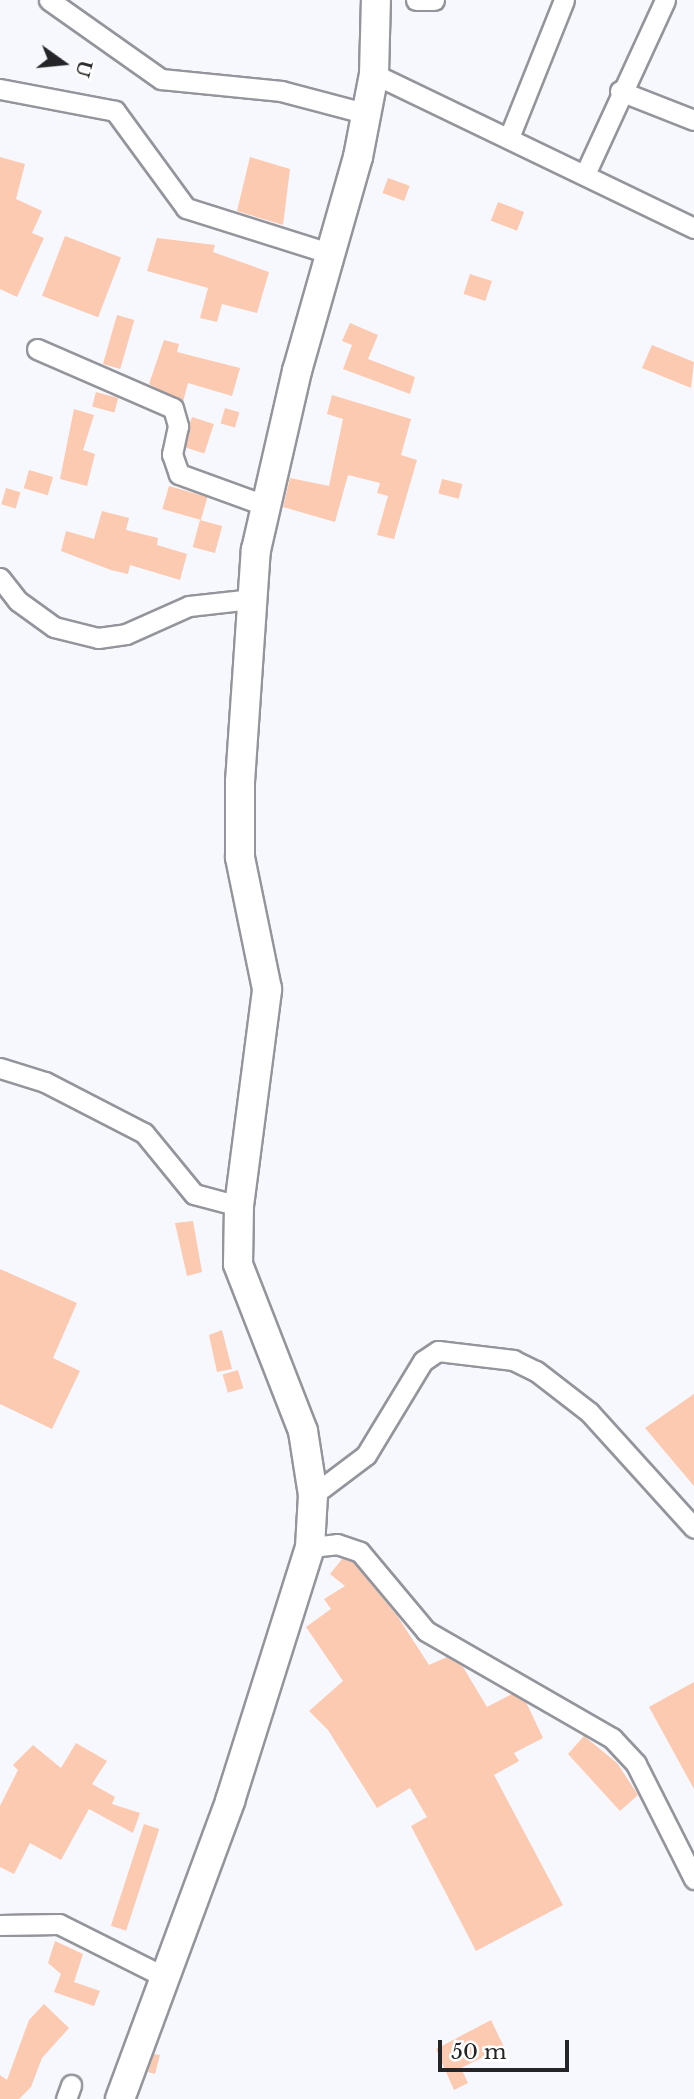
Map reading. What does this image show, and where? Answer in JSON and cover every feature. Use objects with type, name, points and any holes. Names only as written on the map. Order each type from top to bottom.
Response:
[{"type":"street","points":[[49,0],[161,79],[281,91],[352,110]]},
{"type":"street","points":[[120,2099],[163,1976],[230,1801],[310,1547],[313,1495],[297,1412],[240,1276],[239,1206],[267,989],[240,857],[251,599],[264,505],[332,254],[352,110],[374,74],[376,0]]},
{"type":"street","points":[[416,0],[434,0]]},
{"type":"street","points":[[510,135],[564,0]]},
{"type":"street","points":[[586,172],[620,91],[664,0]]},
{"type":"street","points":[[374,74],[510,135],[694,228]]},
{"type":"street","points":[[0,89],[116,111],[186,208],[332,254]]},
{"type":"street","points":[[620,91],[694,120]]},
{"type":"street","points":[[37,349],[173,408],[178,426],[172,454],[179,474],[264,505]]},
{"type":"street","points":[[0,578],[18,601],[54,627],[98,638],[189,606],[251,599]]},
{"type":"street","points":[[0,1068],[46,1082],[144,1133],[194,1194],[239,1206]]},
{"type":"street","points":[[313,1495],[366,1455],[425,1357],[438,1351],[513,1360],[536,1370],[589,1412],[694,1528]]},
{"type":"street","points":[[310,1547],[337,1544],[360,1552],[426,1631],[612,1738],[641,1773],[694,1879]]},
{"type":"street","points":[[0,1925],[59,1924],[163,1976]]},
{"type":"building","points":[[0,157],[25,164],[16,199],[42,211],[32,233],[44,238],[17,297],[0,289]]},
{"type":"building","points":[[250,157],[290,169],[283,225],[237,211]]},
{"type":"building","points":[[388,178],[410,186],[404,201],[383,193]]},
{"type":"building","points":[[498,202],[524,212],[517,231],[491,221]]},
{"type":"building","points":[[65,236],[121,258],[98,317],[42,296]]},
{"type":"building","points":[[157,238],[215,245],[213,252],[269,272],[257,313],[222,304],[217,322],[200,318],[208,288],[147,271]]},
{"type":"building","points":[[470,274],[492,281],[485,301],[464,294]]},
{"type":"building","points":[[117,315],[134,320],[120,369],[103,364]]},
{"type":"building","points":[[350,323],[378,335],[368,359],[415,377],[410,394],[343,369],[352,345],[342,341]]},
{"type":"building","points":[[164,340],[179,344],[177,352],[240,368],[232,396],[188,383],[183,402],[149,384]]},
{"type":"building","points":[[652,345],[694,362],[691,388],[642,368]]},
{"type":"building","points":[[96,392],[118,398],[114,412],[92,406]]},
{"type":"building","points":[[332,395],[411,419],[401,455],[417,460],[394,539],[377,535],[388,496],[377,493],[380,483],[348,475],[335,522],[283,507],[290,478],[329,486],[343,419],[327,414]]},
{"type":"building","points":[[225,408],[239,412],[235,428],[221,423]]},
{"type":"building","points":[[74,409],[94,415],[83,450],[95,454],[87,486],[60,479]]},
{"type":"building","points":[[192,417],[214,424],[204,454],[182,446]]},
{"type":"building","points":[[29,470],[53,477],[48,495],[24,488]]},
{"type":"building","points":[[442,479],[462,484],[459,499],[438,494]]},
{"type":"building","points":[[169,486],[207,497],[201,520],[162,509]]},
{"type":"building","points":[[6,488],[20,492],[16,508],[1,504]]},
{"type":"building","points":[[102,511],[129,518],[126,530],[158,538],[157,545],[187,554],[180,580],[130,565],[128,574],[111,570],[61,551],[66,531],[94,539]]},
{"type":"building","points":[[200,520],[222,526],[215,553],[193,547]]},
{"type":"building","points":[[193,1221],[202,1272],[187,1276],[175,1223]]},
{"type":"building","points":[[0,1269],[77,1303],[53,1358],[80,1371],[52,1429],[0,1404]]},
{"type":"building","points":[[222,1330],[232,1369],[217,1372],[209,1335]]},
{"type":"building","points":[[238,1370],[243,1388],[228,1393],[223,1374]]},
{"type":"building","points":[[694,1394],[694,1486],[645,1428]]},
{"type":"building","points":[[342,1559],[353,1562],[398,1617],[429,1665],[447,1657],[463,1667],[487,1707],[512,1694],[526,1702],[543,1738],[514,1753],[519,1761],[494,1775],[563,1905],[476,1951],[411,1826],[427,1817],[410,1788],[377,1808],[328,1730],[309,1711],[343,1681],[306,1627],[331,1609],[324,1599],[345,1586],[330,1574]]},
{"type":"building","points":[[694,1682],[694,1789],[649,1707]]},
{"type":"building","points":[[584,1736],[617,1763],[638,1795],[620,1811],[568,1754]]},
{"type":"building","points":[[76,1743],[107,1761],[92,1784],[115,1797],[112,1804],[140,1813],[133,1833],[89,1809],[61,1860],[30,1843],[14,1874],[0,1867],[0,1806],[18,1770],[13,1765],[33,1745],[61,1768]]},
{"type":"building","points":[[144,1824],[159,1829],[126,1931],[111,1926]]},
{"type":"building","points":[[55,1941],[83,1954],[74,1982],[100,1991],[94,2006],[54,1992],[61,1974],[48,1963]]},
{"type":"building","points":[[44,2004],[69,2028],[42,2058],[31,2087],[19,2099],[0,2099],[0,2075],[7,2080],[29,2020]]},
{"type":"building","points":[[491,2020],[504,2047],[461,2068],[468,2083],[454,2090],[436,2049]]},
{"type":"building","points":[[154,2054],[160,2055],[155,2074],[148,2072]]}]
